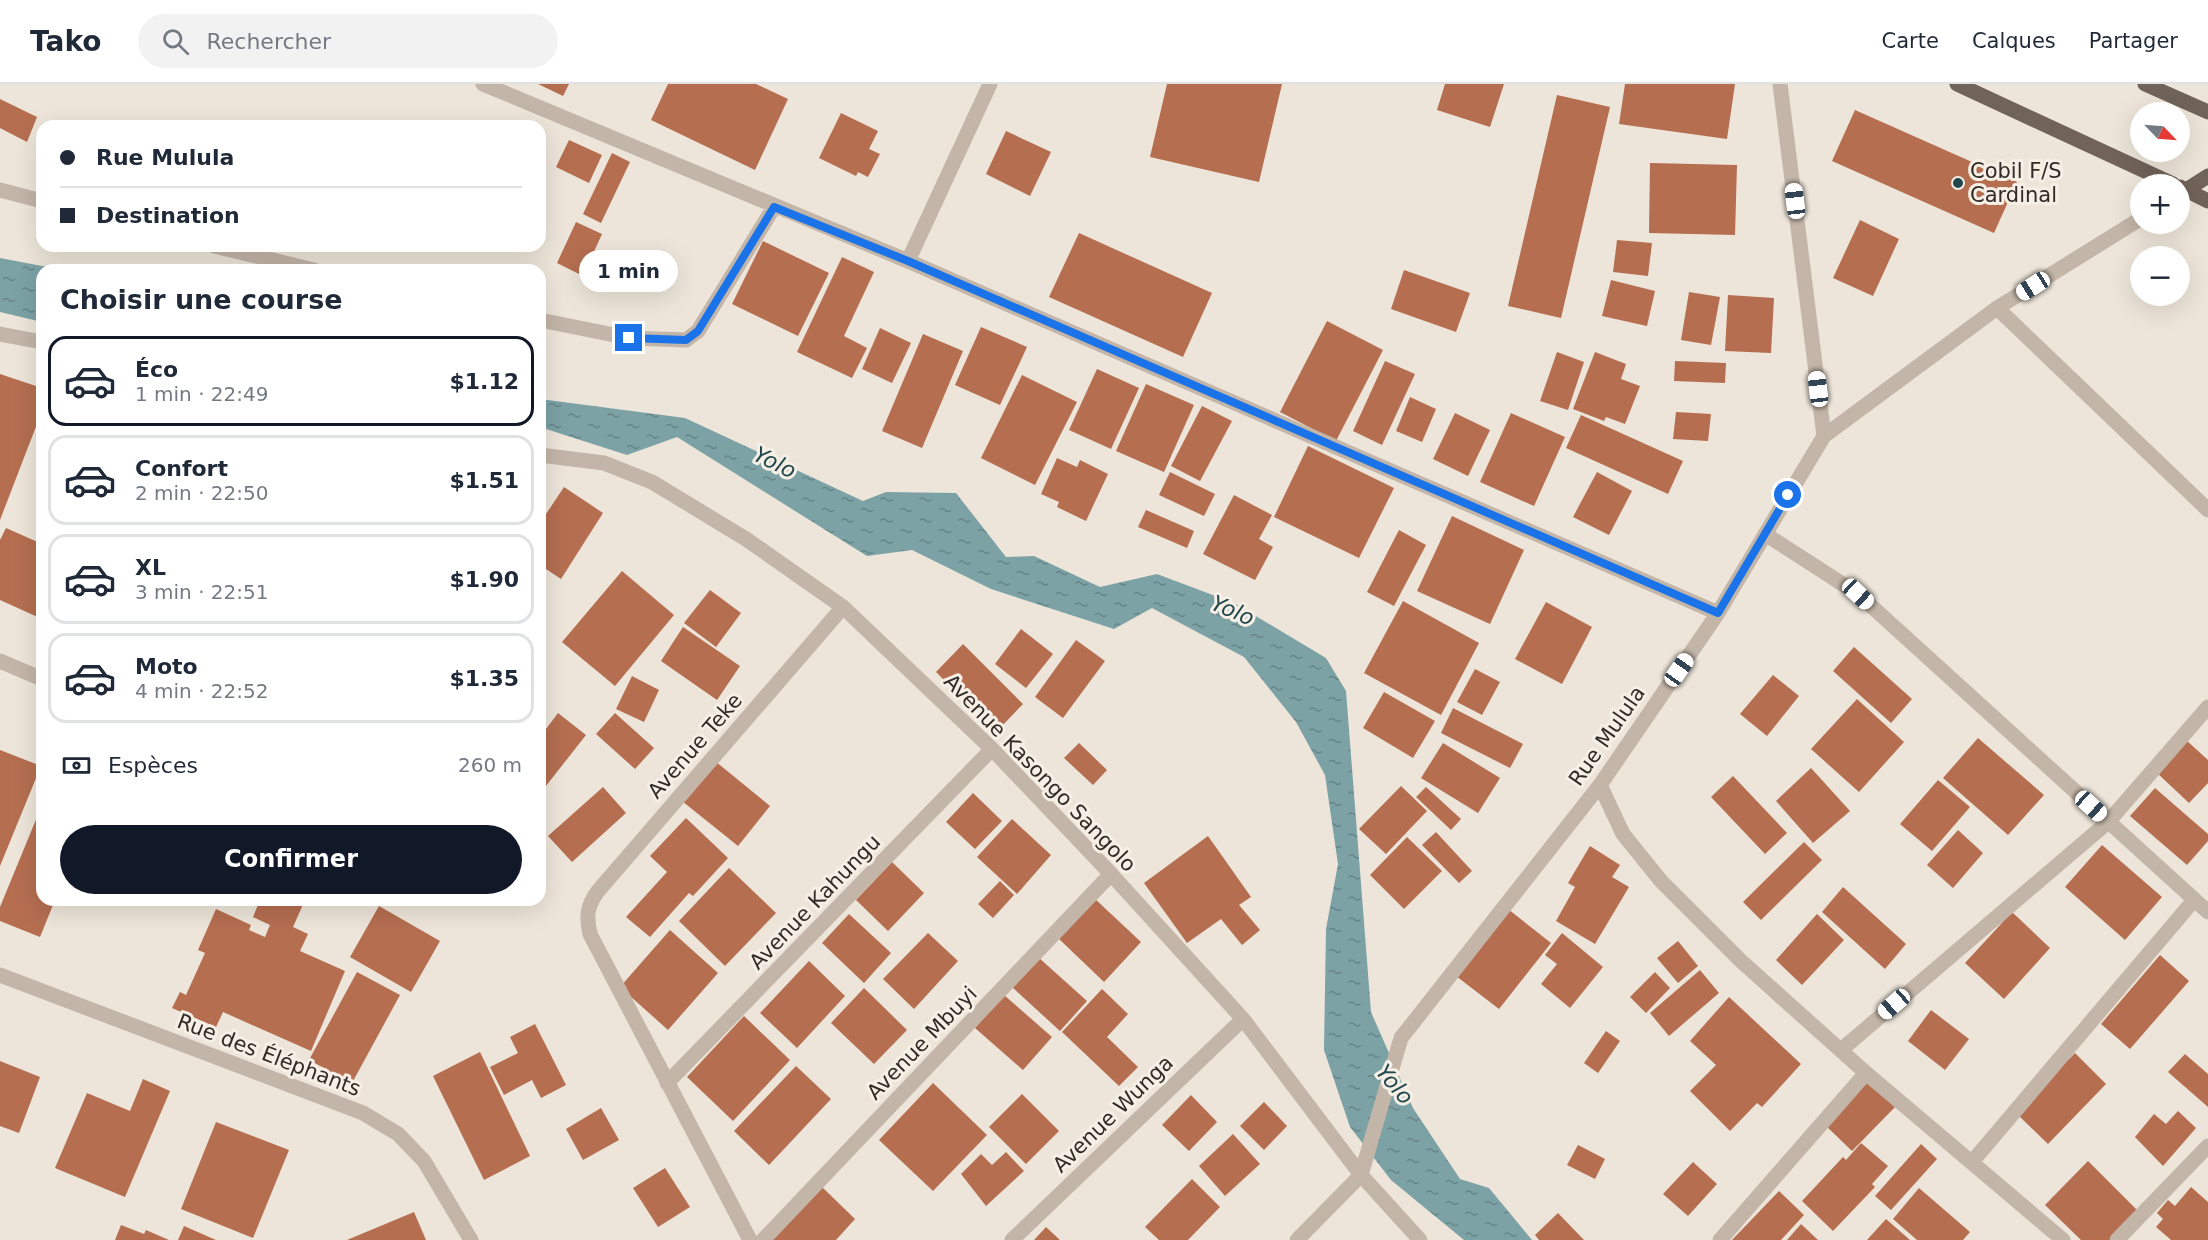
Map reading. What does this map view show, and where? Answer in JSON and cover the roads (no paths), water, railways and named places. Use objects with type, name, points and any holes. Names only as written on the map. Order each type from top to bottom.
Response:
[{"type":"main road","points":[[1957,84],[2148,174]]},
{"type":"main road","points":[[2145,84],[2208,112]]},
{"type":"main road","points":[[2190,184],[2208,176]]},
{"type":"main road","points":[[2190,193],[2208,201]]},
{"type":"street","points":[[483,84],[908,261],[1718,613]]},
{"type":"street","points":[[908,261],[990,84]]},
{"type":"street","points":[[1780,84],[1824,436],[1997,308],[2130,225]]},
{"type":"street","points":[[0,190],[36,199]]},
{"type":"street","points":[[546,321],[629,338],[686,340],[698,331],[774,207]]},
{"type":"street","points":[[239,252],[289,264]]},
{"type":"street","points":[[1997,308],[2208,510]]},
{"type":"street","points":[[0,334],[36,341]]},
{"type":"street","name":"Rue Mulula","points":[[1361,1175],[1401,1038],[1600,785],[1718,613],[1824,436]]},
{"type":"street","name":"Avenue Kasongo Sangolo","points":[[546,457],[604,463],[652,482],[746,539],[843,607],[992,750],[1112,874],[1243,1019],[1361,1175],[1420,1240]]},
{"type":"street","points":[[1765,534],[1858,594],[2208,912]]},
{"type":"street","name":"Avenue Teke","points":[[667,1083],[590,934],[586,917],[589,903],[843,607]]},
{"type":"street","points":[[0,661],[36,676]]},
{"type":"street","points":[[1841,1050],[2108,822],[2208,707]]},
{"type":"street","name":"Avenue Kahungu","points":[[667,1083],[992,750]]},
{"type":"street","points":[[1600,785],[1623,834],[1661,881],[1741,961],[1866,1073],[1972,1162],[2054,1237]]},
{"type":"street","name":"Avenue Mbuyi","points":[[763,1240],[1112,874]]},
{"type":"street","points":[[1972,1162],[2194,900]]},
{"type":"street","name":"Rue des Éléphants","points":[[0,975],[363,1113],[398,1134],[424,1161],[471,1240]]},
{"type":"street","name":"Avenue Wunga","points":[[1012,1240],[1243,1019]]},
{"type":"street","points":[[1720,1240],[1866,1073]]},
{"type":"street","points":[[667,1083],[750,1240]]},
{"type":"street","points":[[2117,1240],[2208,1146]]},
{"type":"street","points":[[1297,1240],[1361,1175]]},
{"type":"water","points":[[0,258],[36,265],[36,321],[0,312]]},
{"type":"water","name":"Yolo","points":[[546,400],[685,418],[863,501],[886,492],[956,493],[1006,557],[1034,556],[1100,587],[1157,574],[1234,603],[1326,658],[1346,691],[1371,1012],[1413,1108],[1460,1179],[1489,1188],[1532,1240],[1464,1240],[1391,1180],[1350,1127],[1324,1050],[1326,929],[1338,864],[1325,775],[1296,722],[1244,657],[1152,608],[1114,629],[991,589],[912,550],[867,556],[677,437],[627,455],[546,429]]},
{"type":"place","name":"Cobil F/S Cardinal","points":[[1958,183]]}]
